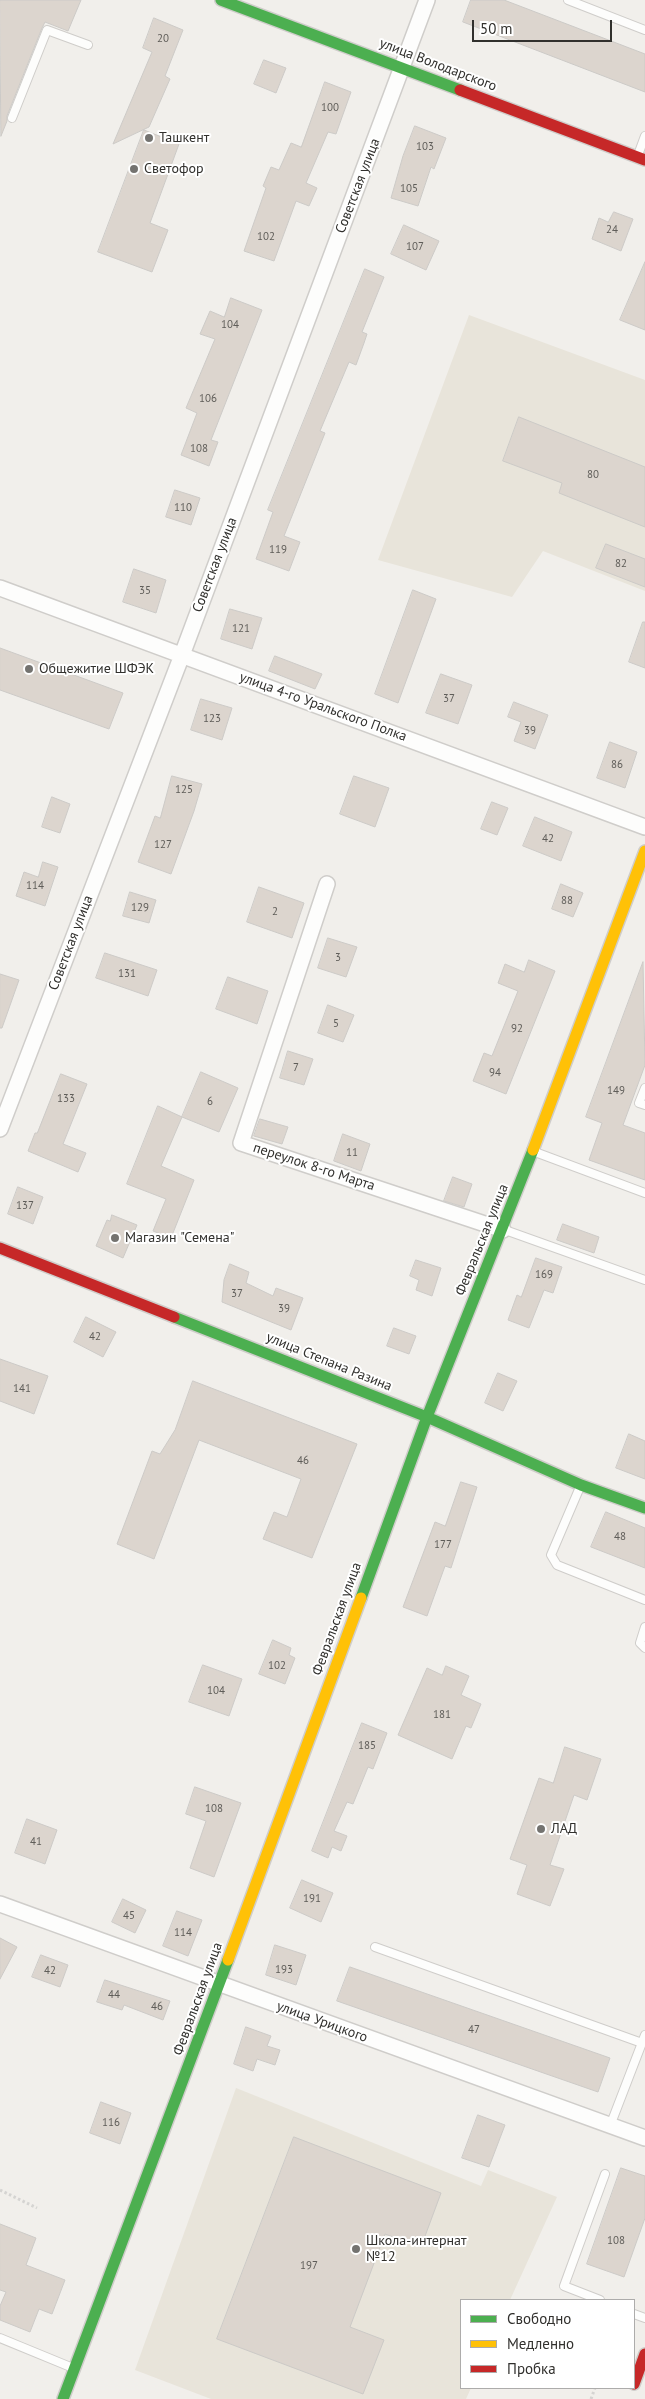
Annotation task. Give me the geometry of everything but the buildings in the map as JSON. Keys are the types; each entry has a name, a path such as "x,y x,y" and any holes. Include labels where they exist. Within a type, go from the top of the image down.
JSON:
{"street":[{"name":"улица Володарского","path":"221,0 641,158"},
{"name":"Советская улица","path":"0,1128 182,655 427,0"},
{"name":"улица 4-го Уральского Полка","path":"0,588 645,826"},
{"name":"Февральская улица","path":"64,2399 219,1985 427,1416 503,1230 645,852"},
{"name":"переулок 8-го Марта","path":"327,884 241,1143 503,1230"},
{"name":"улица Степана Разина","path":"0,1248 427,1416 581,1485 645,1508"},
{"name":"улица Урицкого","path":"0,1904 645,2138"},
{"path":"635,2380 645,2354"}],"lane":[{"path":"568,0 645,30"},
{"path":"12,118 47,30 88,45"},
{"path":"641,158 645,136"},
{"path":"645,1088 639,1103 645,1105"},
{"path":"532,1151 645,1193"},
{"path":"503,1230 645,1280"},
{"path":"581,1485 551,1555 557,1566 645,1600"},
{"path":"645,1627 640,1643 645,1648"},
{"path":"375,1947 642,2043"},
{"path":"610,2126 645,2034"},
{"path":"597,2299 564,2286 605,2174"},
{"path":"0,2338 74,2369"}],"path":[{"path":"0,2190 38,2208"}],"shaded area":[{"path":"469,315 645,380 645,591 543,551 512,597 378,560"},
{"name":"Школа-интернат №12","path":"236,2088 481,2186 488,2170 557,2197 510,2299 460,2299 460,2389 471,2389 466,2399 211,2399 135,2370"}],"traffic: fast":[{"path":"221,0 460,90"},
{"path":"361,1598 427,1417 533,1150"},
{"path":"174,1317 427,1417 581,1485 645,1508"},
{"path":"63,2399 228,1960"}],"traffic: slow":[{"path":"533,1150 645,851"},
{"path":"228,1960 361,1598"}],"traffic: jam":[{"path":"460,90 645,160"},
{"path":"0,1248 174,1317"},
{"path":"635,2381 645,2354"}],"place":[{"name":"Ташкент","path":"149,138"},
{"name":"Светофор","path":"134,169"},
{"name":"Общежитие ШФЭК","path":"29,669"},
{"name":"Магазин \"Семена\"","path":"115,1238"},
{"name":"ЛАД","path":"541,1829"},
{"name":"Школа-интернат №12","path":"356,2249"}]}
